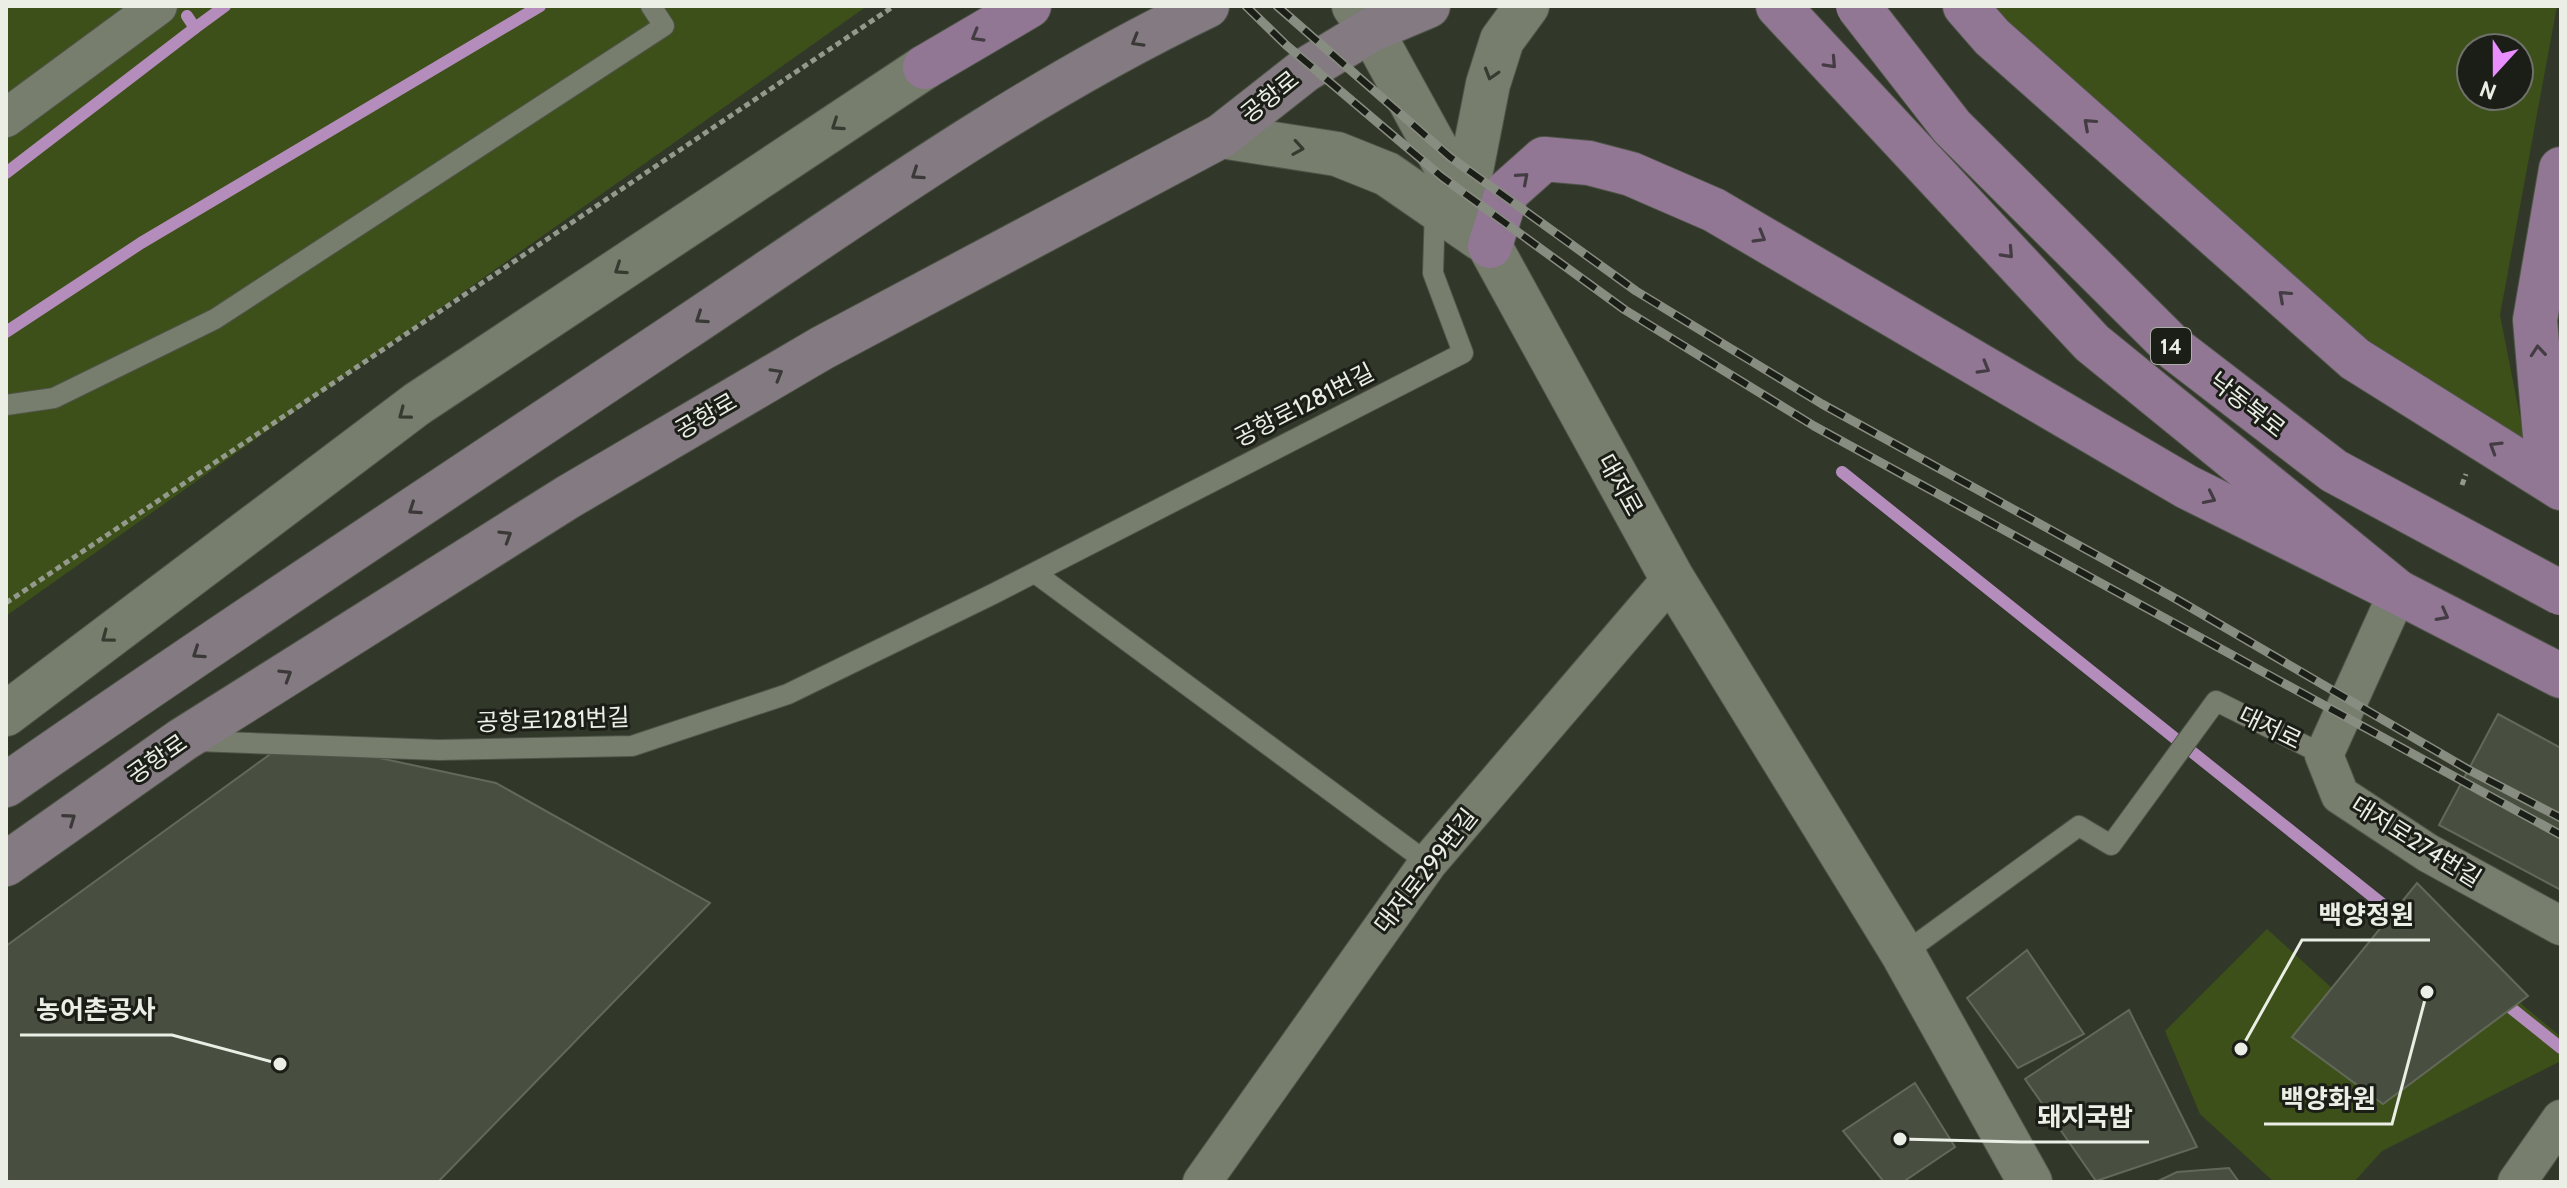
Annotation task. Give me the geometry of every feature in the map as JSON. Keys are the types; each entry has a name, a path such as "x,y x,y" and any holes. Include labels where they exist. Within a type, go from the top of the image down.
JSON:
{"main road":[{"path":"925,67 1029,6"},
{"path":"6,785 164,675 982,131 1159,29 1207,6"},
{"name":"공항로","path":"6,864 182,740 568,497 822,348 1221,136 1305,70 1362,18 1428,6"},
{"path":"1778,6 2092,343 2398,592"},
{"name":"낙동북로","path":"1858,6 1952,127 2175,349 2334,471 2561,593"},
{"path":"1965,6 1992,37 2355,359 2561,488"},
{"path":"1490,246 1507,192 1544,159 1589,163 1631,174 1714,210 2187,487 2561,676"},
{"path":"2561,169 2535,320 2545,436 2561,450"}],"street":[{"path":"6,118 158,6"},
{"path":"1450,204 1502,40 1527,6"},
{"path":"1362,18 1450,204 1490,246"},
{"path":"6,714 417,404 925,67"},
{"path":"1221,136 1337,154 1450,204"},
{"name":"대저로","path":"1490,246 1672,578 1903,954 2030,1182"},
{"name":"대저로299번길","path":"1202,1182 1428,863 1672,578"},
{"path":"2324,755 2398,592"},
{"name":"대저로274번길","path":"2324,755 2340,795 2428,853 2561,926"},
{"path":"2517,1182 2561,1119"}],"lane":[{"path":"6,405 54,398 215,319 664,26 651,6"},
{"name":"공항로1281번길","path":"182,740 439,750 632,746 788,694 1035,573 1463,353 1433,273 1450,204"},
{"path":"1035,573 1428,863"},
{"name":"대저로","path":"1903,954 2079,826 2111,845 2216,701 2324,755"}],"path":[{"path":"6,603 894,6"}],"green space":[{"path":"6,6 867,6 6,616"},
{"path":"1992,6 2557,6 2500,315 2525,442 2368,340 2005,23"},
{"path":"2267,929 2332,988 2293,1037 2383,1104 2519,1002 2561,1037 2561,1061 2382,1151 2354,1182 2274,1182 2200,1114 2165,1031"}],"building":[{"path":"2498,714 2561,748 2561,890 2439,825"},
{"path":"291,739 496,783 710,903 438,1182 6,1182 6,946"},
{"path":"2417,883 2528,996 2383,1104 2292,1037"},
{"path":"2027,950 2084,1034 2018,1068 1967,998"},
{"path":"2129,1010 2197,1147 2096,1181 2025,1079"},
{"path":"1915,1083 1955,1147 1903,1182 1884,1182 1843,1131"},
{"path":"2229,1168 2239,1182 2156,1182 2177,1172"}],"waterway":[{"path":"195,28 225,6"},
{"path":"6,332 141,243 540,6"},
{"path":"6,173 195,28 187,16"},
{"path":"1842,472 2406,923"},
{"path":"2501,1000 2561,1048"}],"railway":[{"path":"1246,6 1286,45 1442,177 1625,310 1814,426 2561,835"},
{"path":"1277,6 1450,157 1636,291 1822,404 2178,600 2469,770 2561,818"}],"place":[{"name":"백양화원","path":"2427,992"},
{"name":"백양정원","path":"2241,1049"},
{"name":"농어촌공사","path":"280,1064"},
{"name":"돼지국밥","path":"1900,1139"}]}
